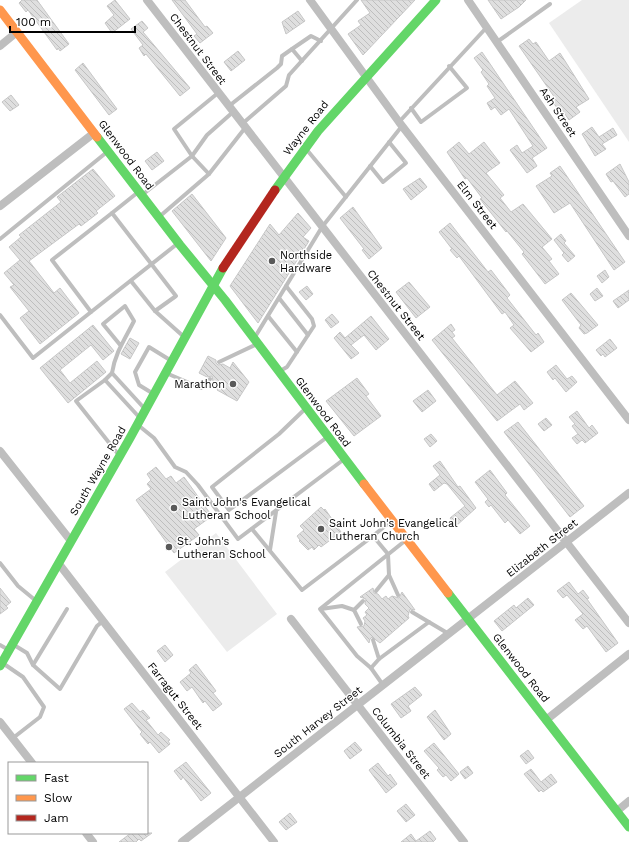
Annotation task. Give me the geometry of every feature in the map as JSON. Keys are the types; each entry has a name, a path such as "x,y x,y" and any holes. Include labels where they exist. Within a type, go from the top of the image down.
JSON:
{"street":[{"name":"Chestnut Street","path":"147,0 283,178 294,189 322,228 629,623"},
{"name":"Elm Street","path":"310,0 365,77 629,420"},
{"name":"Wayne Road","path":"212,286 283,178 305,148 365,77 436,0"},
{"name":"Ash Street","path":"468,0 629,236"},
{"name":"Glenwood Road","path":"0,10 255,341 344,460 629,827"},
{"path":"0,46 17,32"},
{"path":"0,206 94,133"},
{"name":"South Wayne Road","path":"1,664 139,422 212,286"},
{"path":"0,451 71,541"},
{"name":"Elizabeth Street","path":"468,620 629,493"},
{"name":"Farragut Street","path":"58,564 274,842"},
{"name":"Columbia Street","path":"291,619 464,842"},
{"name":"South Harvey Street","path":"182,842 468,620"},
{"path":"546,720 629,654"},
{"path":"0,722 31,762"},
{"path":"617,811 629,801"},
{"path":"87,834 93,842"}],"lane":[{"path":"158,217 209,174 243,126 286,86 289,75 358,0"},
{"path":"497,42 550,4"},
{"path":"219,362 255,341 278,298 322,228 389,142 411,108 487,27"},
{"path":"92,312 52,260 112,212 192,156 207,135 230,109 277,68 280,64 282,56 311,36 321,41"},
{"path":"292,49 302,61"},
{"path":"411,108 421,122 467,88 449,66"},
{"path":"209,174 192,156 174,129 218,93"},
{"path":"370,166 383,182 406,163 389,142"},
{"path":"305,148 346,197"},
{"path":"0,238 108,151"},
{"path":"112,212 176,296 155,311"},
{"path":"0,316 33,358 179,243"},
{"path":"131,281 155,311 185,337"},
{"path":"278,373 287,366 314,326 314,322 286,286"},
{"path":"278,298 308,335"},
{"path":"120,346 103,324 125,306 134,321 114,358 112,373 105,380 76,401 120,456"},
{"path":"268,316 297,352"},
{"path":"154,395 139,385 135,372 149,347 172,361"},
{"path":"112,373 145,410"},
{"path":"166,373 201,388 210,379"},
{"path":"105,380 154,438 175,467 186,472 198,485 238,539 344,460"},
{"path":"305,409 279,434 212,487 229,510 327,437"},
{"path":"270,550 276,512"},
{"path":"252,529 302,590 392,521"},
{"path":"373,536 388,554 389,575 398,595"},
{"path":"320,609 406,540"},
{"path":"0,563 18,586 37,601"},
{"path":"376,592 389,575"},
{"path":"354,610 363,601"},
{"path":"320,609 342,606 354,610 361,624"},
{"path":"33,665 67,609"},
{"path":"320,609 357,656 371,668 383,686"},
{"path":"412,612 450,634"},
{"path":"0,645 11,647 27,653 33,665 60,689 97,626 103,621"},
{"path":"371,668 379,659 429,622"},
{"path":"373,640 379,659"},
{"path":"1,664 23,677 44,708 40,717 13,739"}],"shaded area":[{"path":"582,0 629,0 629,142 549,23"},
{"path":"216,533 277,614 227,652 165,572"}],"building":[{"path":"22,0 37,0 69,44 60,51 58,48 57,50 28,10 26,12 19,3"},
{"path":"115,0 130,19 112,33 105,23 114,15 107,6"},
{"path":"172,0 185,0 205,27 207,26 213,33 200,43 194,36 197,34"},
{"path":"361,0 415,0 363,55 348,34 361,25 358,21 370,13"},
{"path":"488,0 526,0 519,7 501,19"},
{"path":"298,11 305,21 286,34 282,22"},
{"path":"142,21 148,28 143,32 190,88 180,96 146,54 144,56 139,48 143,45 131,29"},
{"path":"529,39 533,44 536,42 549,61 560,53 589,99 576,107 580,112 569,120 561,108 558,109 551,100 555,98 519,46"},
{"path":"238,51 245,60 231,71 224,62"},
{"path":"482,52 547,148 532,158 537,166 527,173 510,150 517,145 522,153 533,146 509,109 501,115 495,107 491,110 487,103 495,98 487,86 489,84 481,72 483,70 474,58"},
{"path":"83,63 117,109 109,115 75,70"},
{"path":"11,95 19,105 10,111 2,102"},
{"path":"592,127 599,137 613,128 617,135 602,144 606,149 595,156 582,134"},
{"path":"459,142 469,154 484,142 500,163 486,173 504,195 500,198 511,212 523,204 552,239 542,247 552,259 549,261 559,274 545,284 522,254 524,252 480,199 482,198 467,178 465,179 447,152"},
{"path":"157,152 164,161 152,170 145,161"},
{"path":"620,164 629,182 629,194 625,197 613,181 611,182 606,174"},
{"path":"560,166 625,262 614,270 570,203 554,213 536,186 552,176 550,173"},
{"path":"93,169 115,196 96,211 98,213 81,226 79,224 29,261 54,293 60,288 79,313 40,344 20,318 29,311 10,287 14,285 4,273 20,260 9,247 21,237 19,235 61,202 57,197"},
{"path":"420,178 427,187 411,200 403,189"},
{"path":"192,194 226,238 211,261 172,211"},
{"path":"353,207 382,248 369,259 362,250 364,249 340,218"},
{"name":"Northside Hardware","path":"298,213 311,228 303,237 309,241 258,323 230,286 270,224 279,235"},
{"path":"450,223 488,272 491,270 510,295 507,298 536,335 538,333 544,342 531,352 510,328 514,325 505,312 502,314 459,256 457,258 450,250 452,249 439,232"},
{"path":"561,234 566,241 564,243 575,256 568,262 562,255 564,253 554,240"},
{"path":"605,270 609,277 602,283 597,276"},
{"path":"409,282 430,307 416,318 396,292"},
{"path":"307,286 313,294 306,300 299,292"},
{"path":"597,288 603,296 595,301 590,294"},
{"path":"629,290 629,300 618,308 613,301"},
{"path":"571,293 598,325 587,333 584,334 579,328 581,325 562,300"},
{"path":"332,314 339,322 331,328 325,320"},
{"path":"371,316 389,339 376,350 364,335 351,345 359,353 351,359 334,338 340,332 345,338"},
{"path":"451,324 455,330 452,332 455,336 452,338 497,395 515,381 533,403 524,410 520,404 497,421 432,340"},
{"path":"93,325 114,351 103,360 91,345 60,370 70,383 97,361 106,372 68,403 40,368"},
{"path":"130,338 139,343 130,359 121,354"},
{"path":"610,339 617,348 605,357 603,354 601,356 596,350"},
{"path":"208,356 216,360 218,365 223,364 230,368 233,362 249,382 237,401 217,390 220,385 213,381 212,376 207,377 199,373"},
{"path":"556,365 567,379 572,376 577,382 566,392 555,378 553,380 547,372"},
{"path":"357,378 369,394 366,396 381,416 354,436 326,401"},
{"path":"428,390 436,401 422,412 413,401"},
{"path":"577,411 589,428 592,425 598,433 585,443 582,440 577,444 572,438 578,434 572,426 575,424 569,417"},
{"path":"546,418 552,425 544,431 538,424"},
{"path":"518,422 584,506 570,517 504,432"},
{"path":"431,434 437,441 430,447 424,439"},
{"path":"440,461 458,487 460,486 476,508 456,526 450,518 465,506 447,484 444,483 434,491 429,484 440,475 433,466"},
{"name":"Saint John's Evangelical Lutheran School","path":"156,467 166,479 171,476 176,483 184,477 212,516 194,529 199,535 174,553 136,500 151,489 147,484 151,480 147,474"},
{"path":"490,470 507,493 505,495 530,526 520,534 508,520 505,523 491,505 489,507 485,502 488,499 475,482"},
{"name":"Saint John's Evangelical Lutheran Church","path":"321,507 324,510 325,509 341,532 321,547 319,545 314,550 312,547 308,550 299,541 300,540 297,536 304,530 300,526"},
{"path":"569,582 578,594 583,590 589,598 587,599 618,643 606,652 587,626 583,629 575,620 583,614 567,595 563,598 557,591"},
{"path":"0,588 11,602 6,606 8,608 0,614"},
{"path":"373,588 374,593 378,594 382,599 386,596 388,599 392,596 399,598 402,592 415,610 410,609 408,616 409,618 380,643 372,637 369,643 357,627 364,626 365,621 363,618 367,615 365,612 369,608 365,604 366,599 360,597"},
{"path":"528,598 534,605 502,631 494,621 514,605 516,608"},
{"path":"165,645 173,655 165,662 157,651"},
{"path":"196,664 216,691 213,693 222,704 213,711 205,701 203,703 192,687 187,691 180,682 191,673 189,670"},
{"path":"415,687 422,695 408,706 411,711 401,718 391,704"},
{"path":"132,703 140,712 143,710 150,718 146,720 158,735 161,732 170,740 168,741 170,744 159,753 150,742 148,744 140,734 142,732 124,709"},
{"path":"435,710 451,734 444,740 427,717"},
{"path":"355,742 362,750 350,759 344,751"},
{"path":"434,743 459,774 451,781 446,775 443,777 437,770 439,768 424,751"},
{"path":"528,750 534,758 526,764 520,756"},
{"path":"186,762 211,793 201,801 183,777 181,780 174,771"},
{"path":"378,763 388,776 390,774 397,784 386,793 369,770"},
{"path":"468,766 473,773 465,779 460,772"},
{"path":"531,769 541,782 551,774 557,782 543,792 541,790 539,792 524,774"},
{"path":"406,804 415,815 406,822 397,811"},
{"path":"290,813 297,822 286,830 279,822"},
{"path":"430,831 436,839 433,842 401,842 411,834 416,841"},
{"path":"152,833 141,841 139,839 136,842 119,842 130,834"}],"traffic: fast":[{"path":"275,190 318,131 436,0"},
{"path":"97,137 180,245 225,300 364,484"},
{"path":"0,666 130,438 223,268"},
{"path":"448,593 629,827"}],"traffic: slow":[{"path":"0,10 97,137"},
{"path":"364,484 448,593"}],"traffic: jam":[{"path":"223,268 275,190"}],"place":[{"name":"Northside Hardware","path":"272,261"},
{"name":"Marathon","path":"233,384"},
{"name":"Saint John's Evangelical Lutheran School","path":"174,508"},
{"name":"Saint John's Evangelical Lutheran Church","path":"321,529"},
{"name":"St. John's Lutheran School","path":"169,547"}]}
